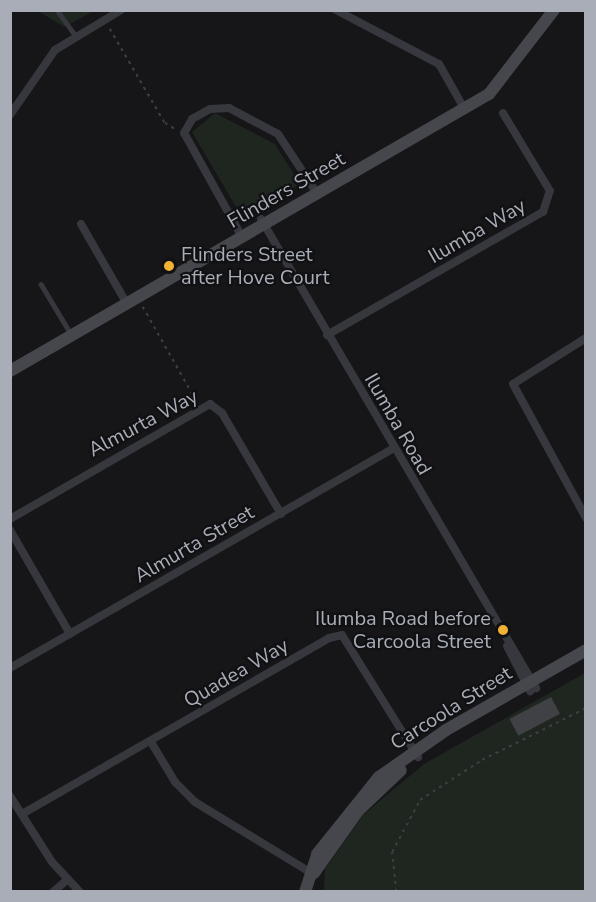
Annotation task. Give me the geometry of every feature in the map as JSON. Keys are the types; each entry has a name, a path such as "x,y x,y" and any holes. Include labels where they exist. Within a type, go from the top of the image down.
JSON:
{"main road":[{"name":"Flinders Street","path":"463,106 490,83 545,10"},
{"name":"Flinders Street","path":"11,371 125,301 463,106 504,78 554,10"},
{"name":"Flinders Street","path":"10,362 68,329 125,301"},
{"name":"Carcoola Street","path":"305,891 313,874 317,854 360,795 416,754 531,686 585,650"},
{"name":"Carcoola Street","path":"531,686 585,659"}],"street":[{"path":"10,115 47,58 76,36 121,10"},
{"path":"336,10 422,52 439,64 463,106"},
{"path":"240,234 184,133 192,119 210,109 229,108 278,134 316,192"},
{"name":"Ilumba Way","path":"327,335 543,212 550,191 503,113"},
{"name":"Ilumba Road","path":"263,222 531,686"},
{"path":"81,224 125,301"},
{"path":"585,338 513,384 585,518"},
{"name":"Almurta Way","path":"10,519 200,407 210,404 222,412 281,514"},
{"name":"Almurta Street","path":"10,668 393,449"},
{"path":"10,530 70,634"},
{"name":"Quadea Way","path":"22,814 342,635 416,754"},
{"path":"151,742 175,782 195,802 313,874"},
{"path":"10,796 67,880 81,891"},
{"path":"53,891 67,880"}],"lane":[{"path":"57,10 76,36"},
{"path":"41,284 47,288 68,329"}],"path":[{"path":"105,20 165,123 184,133"},
{"path":"141,304 200,407"},
{"path":"396,891 392,852 420,800 482,760 585,708"}],"shaded area":[{"path":"38,11 94,11 64,27"},
{"path":"215,113 275,144 300,184 242,217 192,132"},
{"path":"585,673 585,891 324,892 325,869 363,815 424,764"}],"building":[{"path":"551,697 560,714 518,736 510,719"}],"place":[{"name":"Flinders Street after Hove Court","path":"169,266"},
{"name":"Ilumba Road before Carcoola Street","path":"503,630"}]}
